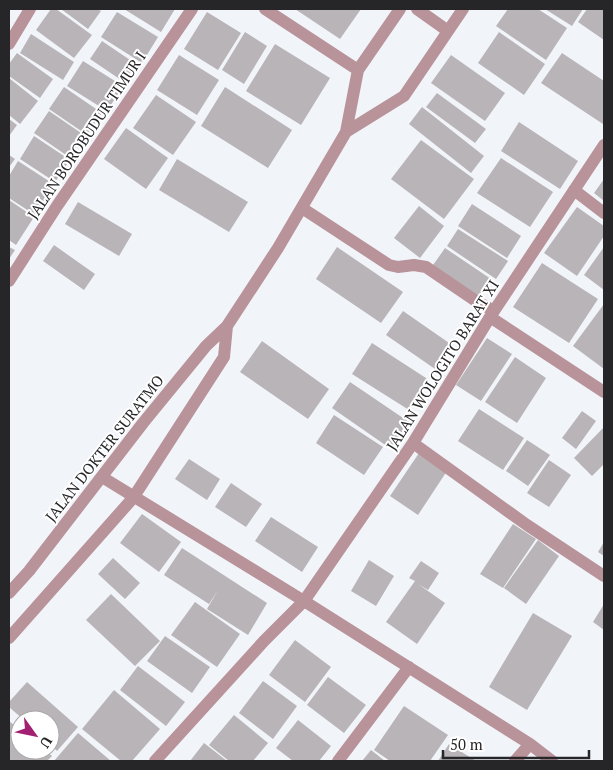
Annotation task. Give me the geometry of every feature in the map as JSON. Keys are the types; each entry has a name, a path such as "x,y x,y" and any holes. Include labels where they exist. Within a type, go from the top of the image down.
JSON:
{"street":[{"path":"9,44 30,9"},
{"name":"JALAN BOROBUDUR TIMUR I","path":"9,281 57,206 192,9"},
{"path":"265,9 358,70"},
{"name":"JALAN DOKTER SURATMO","path":"9,593 29,571 143,422 206,346 227,326 278,248 346,132 358,70 400,9"},
{"path":"416,9 448,30"},
{"name":"JALAN DOKTER SURATMO","path":"346,132 404,96 463,9"},
{"name":"JALAN WOLOGITO BARAT XI","path":"155,761 264,641 304,601 413,443 492,314 604,145"},
{"path":"574,190 604,213"},
{"path":"302,208 389,264 398,267 426,266 604,392"},
{"name":"JALAN DOKTER SURATMO","path":"9,638 133,498 224,357 227,326"},
{"path":"413,443 527,525 604,576"},
{"path":"102,477 133,498 409,667 530,744 552,761"},
{"path":"338,761 409,667"},
{"path":"515,761 530,744"}],"building":[{"path":"51,9 56,9 92,35 74,58 36,30"},
{"path":"61,9 97,9 101,11 88,29"},
{"path":"124,9 175,9 161,32"},
{"path":"295,9 361,9 340,39"},
{"path":"508,9 538,9 567,28 546,60 496,26"},
{"path":"545,9 583,9 572,26"},
{"path":"587,9 604,9 604,40 578,22"},
{"path":"117,12 158,37 142,63 101,37"},
{"path":"207,12 241,33 218,70 184,49"},
{"path":"245,32 267,46 244,84 222,70"},
{"path":"499,32 545,64 524,95 478,63"},
{"path":"31,34 74,62 63,80 20,53"},
{"path":"102,41 136,64 124,82 90,59"},
{"path":"275,44 330,78 301,125 246,91"},
{"path":"17,53 53,79 40,98 9,76 9,64"},
{"path":"562,53 604,81 603,124 541,83"},
{"path":"179,55 219,80 197,115 157,90"},
{"path":"451,55 505,93 485,121 431,83"},
{"path":"83,61 123,86 107,111 67,86"},
{"path":"9,78 38,101 20,124 9,115"},
{"path":"64,87 102,113 87,135 49,109"},
{"path":"225,87 292,130 268,168 201,126"},
{"path":"437,93 486,129 475,143 426,107"},
{"path":"156,95 196,122 173,155 133,128"},
{"path":"422,107 484,156 471,173 409,124"},
{"path":"49,111 84,135 69,157 34,133"},
{"path":"9,119 17,125 9,136"},
{"path":"519,122 578,161 560,189 501,151"},
{"path":"126,128 168,158 146,189 104,159"},
{"path":"34,136 70,160 55,182 20,159"},
{"path":"421,140 474,179 444,219 391,179"},
{"path":"9,155 15,159 9,167"},
{"path":"501,158 553,192 530,227 477,193"},
{"path":"177,159 248,202 229,232 159,190"},
{"path":"18,161 55,185 35,215 9,198 9,176"},
{"path":"604,179 604,201 594,193"},
{"path":"9,200 34,217 16,245 9,240"},
{"path":"78,202 132,234 119,256 65,224"},
{"path":"472,204 521,236 507,258 458,226"},
{"path":"419,206 444,226 420,258 394,238"},
{"path":"577,207 604,226 604,236 577,276 544,253"},
{"path":"458,229 508,261 496,279 447,246"},
{"path":"54,245 95,274 84,290 43,261"},
{"path":"9,247 15,250 9,259"},
{"path":"337,247 403,292 381,323 316,279"},
{"path":"604,247 604,290 584,275"},
{"path":"445,248 491,279 476,300 431,268"},
{"path":"542,263 598,299 569,343 513,307"},
{"path":"604,304 604,369 573,346"},
{"path":"403,311 452,345 435,369 386,335"},
{"path":"487,338 512,354 481,401 456,385"},
{"path":"262,341 329,389 308,419 240,372"},
{"path":"372,343 429,380 409,410 352,374"},
{"path":"515,357 546,378 517,423 485,402"},
{"path":"350,382 409,422 391,449 332,408"},
{"path":"479,409 524,438 503,470 458,441"},
{"path":"582,411 596,421 576,449 562,438"},
{"path":"334,415 383,447 364,475 316,443"},
{"path":"604,427 604,464 592,476 574,458"},
{"path":"527,440 550,455 528,486 506,471"},
{"path":"419,453 447,471 418,515 390,496"},
{"path":"189,459 220,479 207,500 175,479"},
{"path":"549,460 571,475 549,507 527,493"},
{"path":"231,483 262,504 246,527 215,507"},
{"path":"142,514 181,542 159,572 120,543"},
{"path":"271,517 318,547 302,572 255,541"},
{"path":"513,524 536,539 503,588 480,574"},
{"path":"538,540 559,556 526,604 504,588"},
{"path":"604,542 604,556 598,552"},
{"path":"182,548 267,603 248,635 207,609 218,590 209,604 164,575"},
{"path":"113,558 140,583 125,599 98,574"},
{"path":"369,560 394,576 376,606 351,591"},
{"path":"421,561 439,573 428,590 418,584 445,603 417,644 386,622 415,581 409,578"},
{"path":"111,594 160,641 135,666 86,620"},
{"path":"195,602 240,634 217,667 171,635"},
{"path":"604,604 604,630 593,622"},
{"path":"533,613 572,636 527,710 489,687"},
{"path":"165,636 210,667 192,693 147,661"},
{"path":"295,640 331,667 305,702 269,675"},
{"path":"138,666 185,702 166,726 120,690"},
{"path":"328,677 366,705 344,733 307,705"},
{"path":"263,681 297,706 273,739 239,713"},
{"path":"27,682 59,710 12,710 9,707 9,702"},
{"path":"114,690 160,729 132,761 121,761 82,729"},
{"path":"404,706 448,735 430,761 390,761 374,750"},
{"path":"60,711 78,727 60,748"},
{"path":"234,715 268,743 253,761 229,761 209,745"},
{"path":"298,720 331,746 319,761 293,761 276,748"},
{"path":"9,721 10,760 48,760 9,761"},
{"path":"78,733 111,761 54,761 60,760 60,754"},
{"path":"204,743 227,761 190,761"},
{"path":"449,744 476,761 438,761"},
{"path":"371,750 385,761 362,761"}]}
